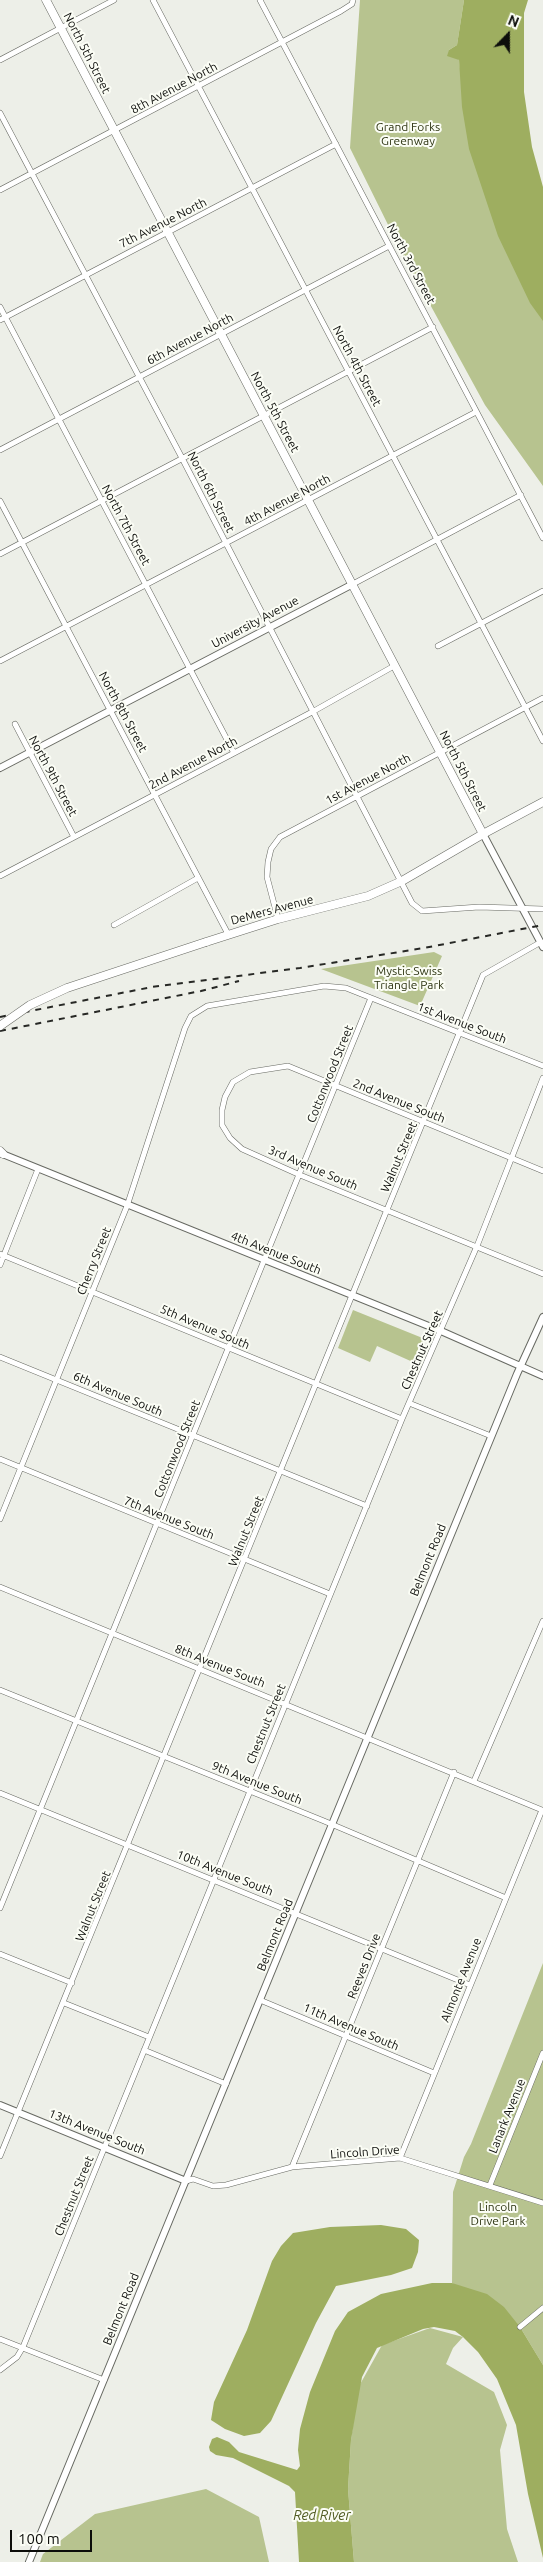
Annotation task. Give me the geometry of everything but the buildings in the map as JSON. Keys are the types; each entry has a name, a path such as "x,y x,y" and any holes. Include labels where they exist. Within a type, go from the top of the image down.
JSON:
{"main road":[{"name":"North 5th Street","path":"46,0 483,834"},
{"name":"DeMers Avenue","path":"0,1026 30,1005 66,988 228,934 368,896 402,881 543,802"}],"street":[{"path":"0,60 114,0"},
{"name":"North 4th Street","path":"153,0 543,741"},
{"name":"North 3rd Street","path":"260,0 543,538"},
{"name":"8th Avenue North","path":"0,190 341,11 352,4 353,0"},
{"name":"North 6th Street","path":"0,113 314,711 412,903 422,911 437,912 479,907 523,910 543,909"},
{"name":"7th Avenue North","path":"3,318 336,144"},
{"name":"6th Avenue North","path":"0,450 389,246"},
{"name":"North 7th Street","path":"0,307 3,318 60,419 234,753"},
{"path":"0,554 433,327"},
{"name":"4th Avenue North","path":"0,661 476,412"},
{"name":"University Avenue","path":"0,768 521,495"},
{"name":"North 8th Street","path":"0,500 228,934"},
{"path":"438,646 543,591"},
{"name":"2nd Avenue North","path":"0,876 314,711 394,666"},
{"name":"1st Avenue North","path":"278,919 267,877 271,849 280,837 543,698"},
{"name":"North 9th Street","path":"15,724 74,837"},
{"path":"483,834 542,944"},
{"path":"114,925 198,878"},
{"name":"Walnut Street","path":"0,2156 129,1845 483,975 542,944"},
{"name":"1st Avenue South","path":"198,1010 207,1006 324,986 346,988 543,1066"},
{"name":"Cottonwood Street","path":"0,1908 372,998"},
{"name":"Cherry Street","path":"0,1518 127,1206 185,1028 191,1016 198,1010"},
{"name":"2nd Avenue South","path":"225,1097 233,1082 250,1072 288,1066 543,1171"},
{"name":"Chestnut Street","path":"0,2370 17,2357 23,2347 409,1402 477,1246 543,1078"},
{"name":"3rd Avenue South","path":"225,1097 222,1110 222,1125 230,1138 242,1149 300,1175 543,1274"},
{"name":"4th Avenue South","path":"1,1153 127,1206 441,1331 543,1376"},
{"path":"0,1265 2,1255 38,1169"},
{"name":"5th Avenue South","path":"2,1255 402,1419"},
{"name":"Belmont Road","path":"29,2562 491,1436 543,1317"},
{"name":"6th Avenue South","path":"0,1357 367,1506"},
{"path":"409,1402 491,1436"},
{"name":"7th Avenue South","path":"0,1459 330,1594"},
{"name":"8th Avenue South","path":"0,1587 454,1772 542,1810"},
{"path":"474,1781 543,1621"},
{"name":"9th Avenue South","path":"0,1690 250,1790 506,1898"},
{"name":"Reeves Drive","path":"292,2168 454,1772"},
{"name":"10th Avenue South","path":"0,1793 296,1912 470,1985"},
{"name":"Almonte Avenue","path":"400,2158 542,1810"},
{"path":"0,1954 72,1983"},
{"name":"11th Avenue South","path":"260,2000 434,2073"},
{"path":"64,2003 149,2037"},
{"path":"144,2050 226,2084"},
{"name":"Lanark Avenue","path":"490,2185 543,2054"},
{"name":"13th Avenue South","path":"0,2105 105,2146 186,2181"},
{"name":"Lincoln Drive","path":"186,2181 193,2179 213,2186 226,2185 292,2168 400,2158 543,2203"},
{"path":"520,2327 543,2308"},
{"path":"0,2339 104,2380"}],"green space":[{"name":"Grand Forks Greenway","path":"360,0 464,0 457,45 449,50 459,60 462,85 543,320 543,486 485,405 403,255 350,148"},
{"name":"Mystic Swiss Triangle Park","path":"434,952 442,956 420,1006 321,969"},
{"path":"353,1310 425,1339 415,1363 377,1346 370,1362 338,1348"},
{"name":"Lincoln Drive Park","path":"543,1963 543,2365 520,2327 452,2283 453,2192 464,2157 471,2144"},
{"path":"430,2328 463,2337 453,2348 446,2364 494,2392 507,2425 500,2450 507,2529 518,2562 354,2562 348,2489 351,2440 358,2388 382,2345"},
{"path":"206,2489 259,2517 269,2562 40,2562 43,2554 95,2514"}],"water":[{"path":"464,0 528,0 524,13 524,92 532,147 543,187 543,321 530,303 498,236 469,149 462,107 459,60 447,56 449,50 457,45"},
{"path":"381,2225 406,2229 419,2240 418,2252 412,2268 391,2275 336,2286 316,2323 271,2421 260,2433 244,2436 225,2429 211,2420 214,2402 247,2330 272,2261 281,2246 293,2233 330,2227"},
{"name":"Red River","path":"432,2283 452,2283 487,2294 504,2307 520,2327 543,2365 543,2558 528,2494 516,2425 497,2379 478,2352 463,2337 455,2331 434,2327 423,2329 377,2348 362,2377 351,2440 348,2489 354,2562 299,2562 295,2492 289,2486 233,2458 216,2455 210,2451 209,2447 212,2439 217,2437 229,2442 239,2452 297,2470 300,2466 298,2450 300,2429 310,2392 335,2331 348,2312 381,2294"}],"railway":[{"path":"0,1017 152,987 300,968 424,948 543,925"},
{"path":"0,1031 201,991 239,981"}]}
